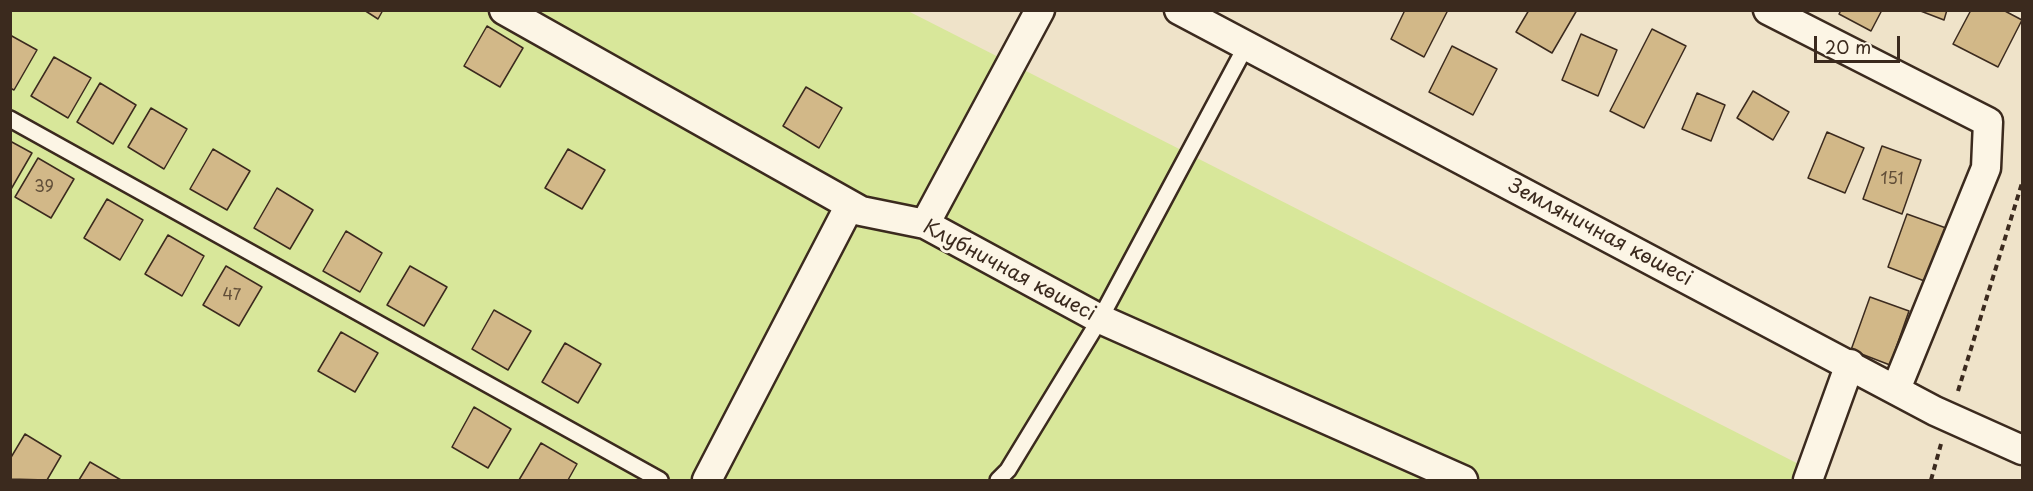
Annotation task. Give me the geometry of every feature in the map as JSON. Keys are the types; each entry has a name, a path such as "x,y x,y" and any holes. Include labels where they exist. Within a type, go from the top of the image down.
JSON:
{"street":[{"name":"Клубничная көшесі","path":"504,10 861,211 925,224 1100,319 1462,480"},
{"path":"925,224 1040,10"},
{"name":"Земляничная көшесі","path":"1179,10 1949,417 2022,450"},
{"path":"1768,10 1988,122 1986,168 1896,389"},
{"path":"707,480 850,205"},
{"path":"1808,480 1850,364"},
{"path":"1408,480 1437,469"}],"lane":[{"path":"998,480 1008,470 1100,319 1246,46"},
{"path":"10,119 660,480"}],"path":[{"path":"1931,480 2022,183"}],"green space":[{"path":"10,11 908,11 1830,480 11,480"}],"building":[{"path":"364,10 383,10 378,19"},
{"path":"1405,10 1448,10 1424,57 1391,39"},
{"path":"1529,10 1577,10 1552,53 1516,32"},
{"path":"1841,10 1882,10 1871,31 1839,14"},
{"path":"1918,10 1947,10 1944,20"},
{"path":"1971,10 2003,10 2022,20 1998,67 1953,44"},
{"path":"487,26 523,48 500,87 464,66"},
{"path":"1652,29 1686,46 1644,128 1610,111"},
{"path":"1581,34 1617,50 1598,96 1562,80"},
{"path":"10,35 37,50 14,90 10,88"},
{"path":"1452,46 1497,69 1473,115 1429,92"},
{"path":"54,57 91,78 68,118 31,96"},
{"path":"100,83 136,105 113,144 77,122"},
{"path":"806,87 842,108 819,148 783,126"},
{"path":"1753,91 1789,112 1773,140 1737,118"},
{"path":"1697,93 1725,105 1711,141 1682,129"},
{"path":"151,108 187,129 164,169 128,147"},
{"path":"1827,132 1864,148 1845,193 1808,178"},
{"path":"10,141 32,153 10,191"},
{"path":"1882,146 1921,160 1902,214 1863,199"},
{"path":"213,149 250,171 227,210 190,189"},
{"path":"568,149 605,170 582,209 545,188"},
{"path":"38,158 74,179 51,218 15,197"},
{"path":"277,188 313,210 290,249 254,228"},
{"path":"107,199 143,220 120,260 84,238"},
{"path":"1907,214 1946,228 1927,282 1888,267"},
{"path":"346,231 382,253 360,292 323,271"},
{"path":"168,235 204,256 182,296 145,274"},
{"path":"226,266 262,287 239,326 203,305"},
{"path":"410,266 447,287 424,326 387,305"},
{"path":"1870,297 1909,311 1890,365 1851,350"},
{"path":"494,310 531,331 508,370 472,349"},
{"path":"341,332 378,353 355,392 318,371"},
{"path":"565,343 601,364 578,403 542,382"},
{"path":"474,407 511,429 488,468 452,447"},
{"path":"25,434 61,456 47,480 10,479 10,459"},
{"path":"541,443 577,464 568,480 519,480"},
{"path":"90,462 121,480 79,480"}]}
